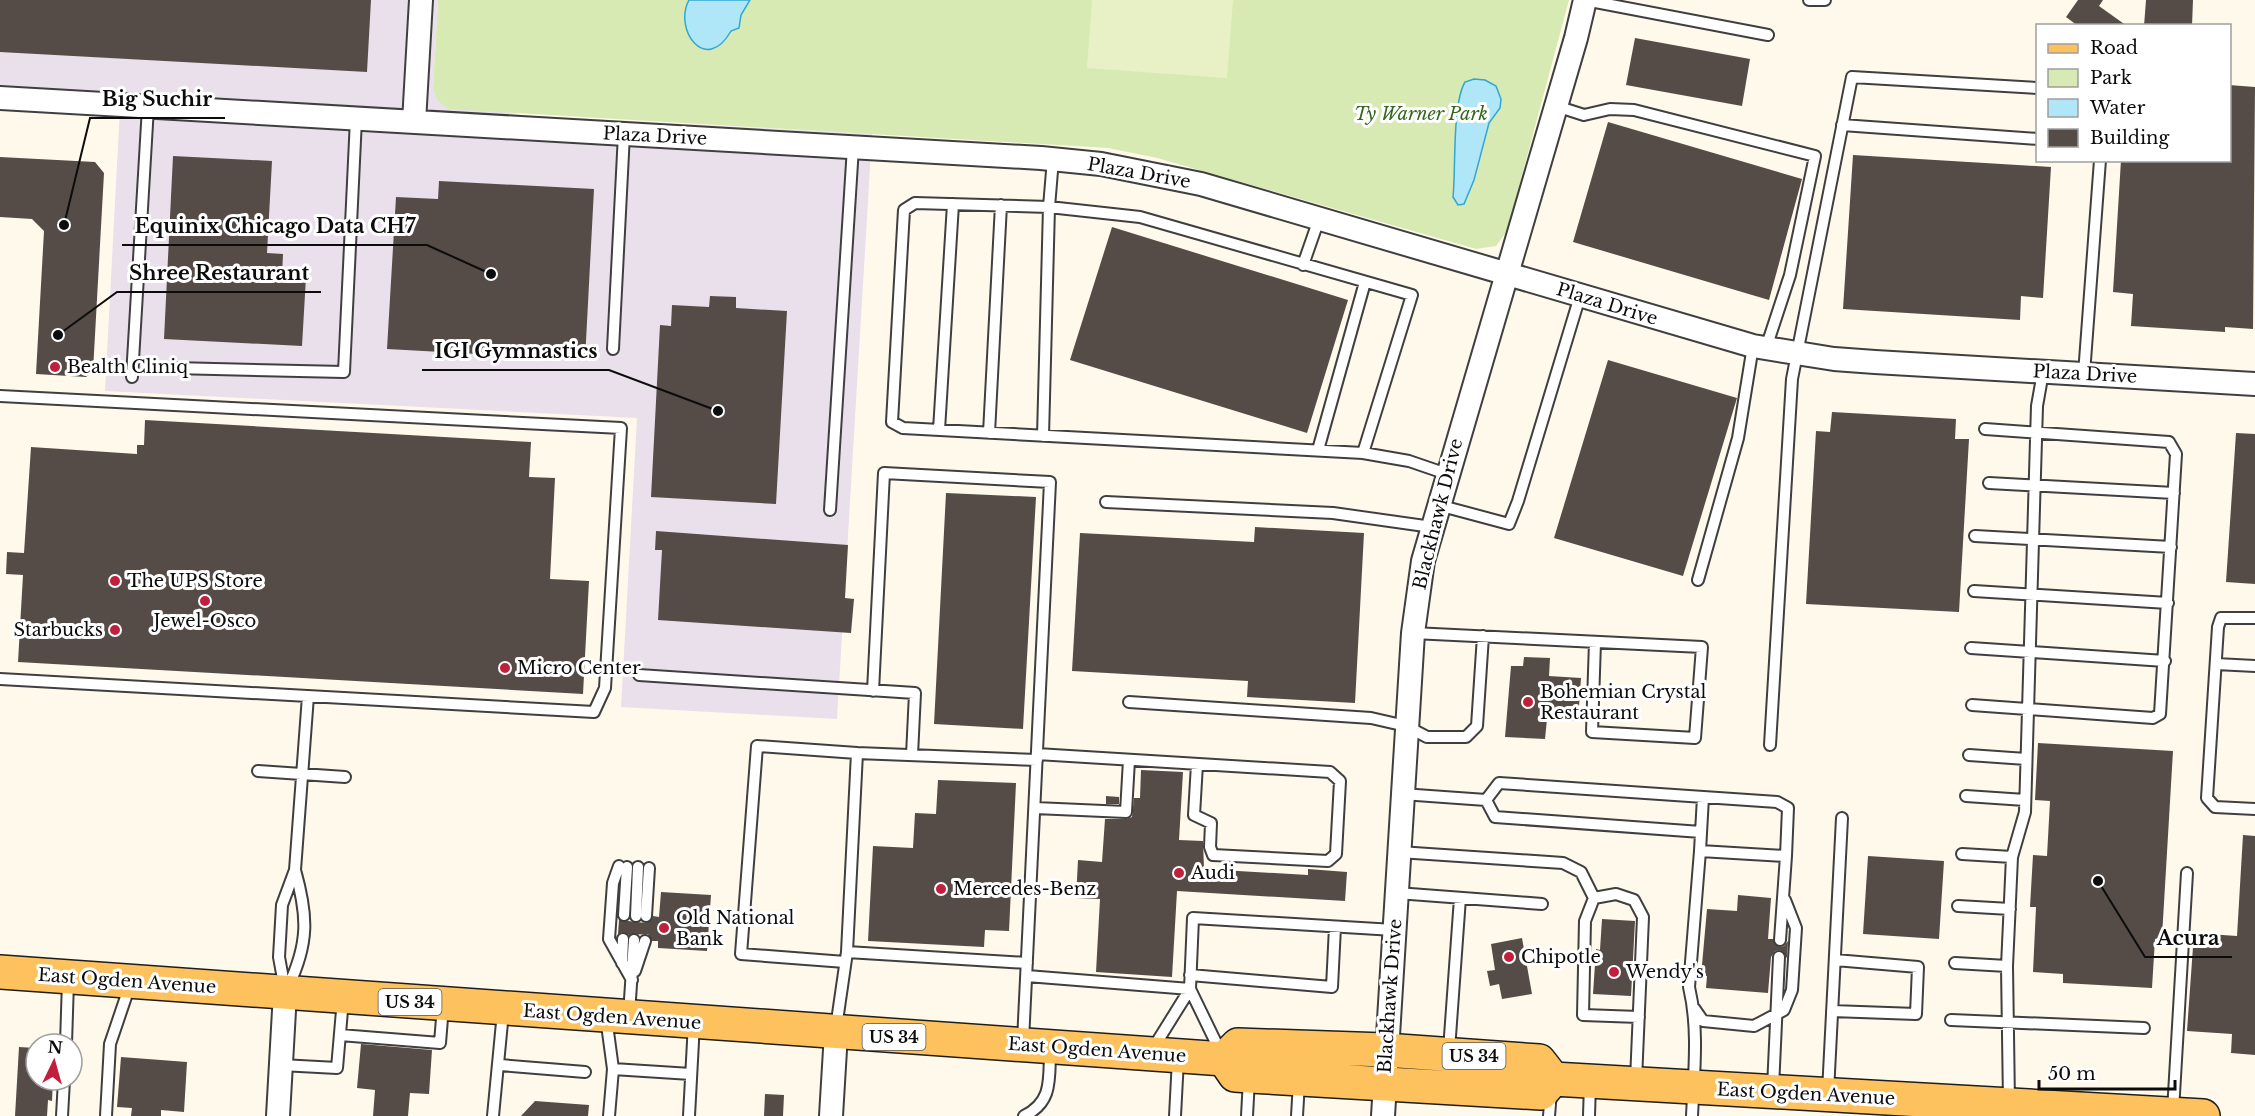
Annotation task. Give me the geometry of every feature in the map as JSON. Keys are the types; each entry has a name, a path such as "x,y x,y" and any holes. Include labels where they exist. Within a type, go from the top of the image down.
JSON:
{"main road":[{"name":"East Ogden Avenue","path":"0,972 1164,1055 1300,1078 1384,1084 1541,1093 1552,1079 1636,1084 1693,1102 1773,1092 1828,1095 1935,1109 2009,1105 2096,1113 2188,1115"},
{"name":"US 34","path":"1237,1067 1238,1045 1385,1050 1539,1061 1552,1079"}],"street":[{"path":"414,122 421,0"},
{"name":"Blackhawk Drive","path":"1383,1116 1385,1050 1416,602 1438,505 1585,0"},
{"name":"Plaza Drive","path":"0,98 1053,159 1150,172 1201,184 1760,347 1865,362 2255,384"},
{"path":"278,1116 285,993"},
{"path":"831,1116 836,1033"}],"lane":[{"path":"1585,0 1768,35"},
{"path":"1809,0 1825,0"},
{"path":"1770,745 1792,379 1852,77 2036,88"},
{"path":"1556,106 1584,115 1610,109 1634,111 1815,156 1790,274 1760,347 1738,438 1698,580"},
{"path":"132,377 148,107"},
{"path":"173,368 344,372 356,119"},
{"path":"1842,125 2036,139"},
{"path":"613,349 624,134"},
{"path":"830,510 853,147"},
{"path":"1043,436 1049,207 1053,159"},
{"path":"2085,374 2100,162"},
{"path":"1363,453 1412,295 1140,217 1049,207 915,202 904,210 892,422 903,428 1363,453 1409,461 1447,474"},
{"path":"939,430 953,204"},
{"path":"989,433 1001,205"},
{"path":"1303,265 1319,219"},
{"path":"1318,450 1365,282"},
{"path":"1438,505 1509,524 1580,296"},
{"path":"2009,1105 2007,966 2012,857 2019,840 2025,800 2036,432 2043,372"},
{"path":"0,396 621,428 605,688 594,712 0,679"},
{"path":"1972,705 2156,717 2162,709 2176,454 2169,442 1985,429"},
{"path":"873,691 884,473 1050,482 1027,963 1037,1046 1048,1089 1039,1108 1024,1116"},
{"path":"1989,483 2174,493"},
{"path":"1107,502 1333,513 1432,527"},
{"path":"1976,536 2171,547"},
{"path":"1974,591 2168,603"},
{"path":"2255,618 2221,618 2218,627 2208,802 2215,807 2255,809"},
{"path":"1413,633 1483,636 1595,642 1702,648 1695,738 1592,732 1595,642"},
{"path":"1129,702 1371,718 1406,726 1427,737 1466,737 1477,726 1483,636"},
{"path":"1971,648 2165,661"},
{"path":"2216,664 2255,666"},
{"path":"639,675 915,693 912,755"},
{"path":"285,993 279,957 282,905 295,870 308,696"},
{"path":"1027,963 741,954 757,746 857,753 1129,760 1197,764 1330,772 1340,781 1336,854 1328,861 1213,855 1210,848 1211,823 1194,815 1197,764"},
{"path":"836,1033 846,957 857,753"},
{"path":"1969,755 2026,759"},
{"path":"1035,808 1126,812 1129,760"},
{"path":"258,771 345,777"},
{"path":"1486,800 1499,783 1776,802 1788,808 1780,940"},
{"path":"1402,794 1486,800"},
{"path":"1966,796 2025,800"},
{"path":"1693,1102 1694,1008 1689,987 1703,797"},
{"path":"1486,800 1496,816 1701,832"},
{"path":"1828,1095 1842,818"},
{"path":"1700,851 1786,856"},
{"path":"1399,852 1563,863 1581,872 1594,898 1585,921 1583,1015 1639,1017"},
{"path":"1962,854 2012,857"},
{"path":"633,867 635,916 633,867"},
{"path":"632,980 609,939 613,883 633,867"},
{"path":"285,993 302,959 305,906 295,870"},
{"path":"2187,873 2188,1115"},
{"path":"1397,893 1542,904"},
{"path":"1594,898 1616,894 1634,900 1642,916 1636,1084"},
{"path":"1694,1008 1703,1021 1725,1025 1754,1026 1777,1016 1784,1010 1792,990 1796,928 1784,896"},
{"path":"1448,1054 1460,898"},
{"path":"1958,906 2010,909"},
{"path":"1174,1116 1164,1055 1190,989 1193,918 1394,930"},
{"path":"1190,975 1332,987 1335,927"},
{"path":"609,1116 617,1017 632,980 634,940 621,963"},
{"path":"1773,1092 1779,957"},
{"path":"1832,1011 1916,1014 1918,967 1835,960"},
{"path":"1955,963 2007,966"},
{"path":"1027,976 1190,989"},
{"path":"67,1032 69,977"},
{"path":"106,1116 110,1044 131,981"},
{"path":"1190,989 1237,1067 1247,1116"},
{"path":"281,1065 337,1068 343,997"},
{"path":"340,1035 440,1043 443,1004"},
{"path":"493,1116 495,1074 500,1065 503,1009"},
{"path":"1951,1020 2008,1024 2026,1021 2144,1028"},
{"path":"689,1116 694,1022"},
{"path":"500,1065 585,1072"},
{"path":"613,1069 691,1074"},
{"path":"1297,1116 1300,1078"},
{"path":"1549,1116 1552,1079"},
{"path":"1589,1116 1590,1081"},
{"path":"62,1116 63,1092"}],"shaded area":[{"path":"0,0 438,0 433,89 520,115 872,134 837,719 621,707 637,418 105,391 120,108 0,101"}],"green space":[{"name":"Ty Warner Park","path":"438,0 1569,0 1507,231 1496,246 1476,249 1157,158 1108,148 448,109 438,101 433,89"},
{"path":"1092,0 1233,0 1227,78 1087,68"}],"water":[{"path":"689,0 750,0 741,15 739,28 731,31 721,44 712,49 703,48 689,35 685,24 685,12"},
{"path":"1474,79 1485,80 1496,86 1501,99 1500,108 1489,123 1474,180 1464,204 1458,205 1453,197 1458,105 1465,82"}],"building":[{"path":"0,0 371,0 367,72 0,52"},
{"path":"2078,0 2103,0 2099,6 2124,24 2075,24 2066,17"},
{"path":"2146,0 2193,0 2192,24 2144,24"},
{"path":"1635,38 1750,59 1742,106 1626,85"},
{"path":"2231,85 2255,87 2253,329 2225,327 2225,332 2131,326 2133,294 2113,292 2121,162 2231,162"},
{"path":"1608,122 1802,179 1769,300 1573,242"},
{"path":"1853,155 2051,167 2043,298 2021,296 2020,320 1843,309"},
{"path":"173,156 272,161 267,253 283,254 282,276 306,277 302,346 164,339"},
{"path":"0,157 95,162 104,173 93,371 86,377 36,374 44,231 32,219 0,217"},
{"path":"439,181 594,189 585,360 387,349 396,197 438,199"},
{"path":"1112,227 1348,300 1307,433 1070,360"},
{"path":"710,296 736,297 736,308 787,311 776,504 651,497 660,325 671,326 672,305 709,307"},
{"path":"1608,360 1737,398 1683,576 1554,538"},
{"path":"1832,412 1956,419 1955,439 1969,439 1959,612 1806,604 1816,431 1830,432"},
{"path":"145,420 531,442 529,477 555,478 550,579 589,581 583,694 18,662 23,575 6,574 7,552 24,553 31,447 137,454 137,445 144,445"},
{"path":"2236,433 2255,434 2255,584 2226,582"},
{"path":"946,493 1036,497 1023,729 934,724"},
{"path":"1255,527 1364,533 1355,703 1247,697 1248,681 1072,671 1080,533 1254,542"},
{"path":"656,531 848,545 845,598 854,599 851,633 658,620 662,550 655,550"},
{"path":"1524,657 1550,658 1549,676 1581,678 1578,721 1547,719 1545,739 1505,737 1511,666 1523,666"},
{"path":"2038,743 2173,751 2162,937 2155,939 2152,988 2063,983 2063,974 2033,972 2036,907 2030,907 2033,855 2047,856 2050,801 2035,800"},
{"name":"Audi","path":"1141,770 1183,772 1179,840 1203,841 1204,869 1308,875 1308,869 1347,872 1345,901 1177,891 1172,977 1096,972 1100,899 1076,898 1078,860 1102,862 1105,819 1132,817 1134,798 1140,798"},
{"name":"Mercedes-Benz","path":"938,780 1016,783 1009,931 985,930 984,947 868,941 873,846 913,848 915,813 936,814"},
{"path":"1106,796 1119,797 1119,804 1106,804"},
{"path":"2243,835 2255,836 2255,1055 2231,1053 2232,1034 2187,1031 2194,933 2237,936"},
{"path":"1868,856 1944,861 1939,939 1863,934"},
{"name":"Old National Bank","path":"661,892 711,895 707,951 658,948 658,941 652,941 648,934 629,935 623,932 618,934 619,920 646,923 653,916 659,917"},
{"path":"1738,895 1771,898 1768,939 1773,939 1779,947 1784,946 1788,941 1787,958 1780,950 1775,951 1771,957 1768,993 1706,988 1707,976 1701,976 1707,909 1737,911"},
{"name":"Wendy's","path":"1602,919 1635,921 1631,996 1593,994 1596,949 1600,950"},
{"name":"Chipotle","path":"1522,938 1532,994 1502,999 1499,984 1490,986 1487,971 1495,970 1491,944"},
{"path":"361,1044 432,1050 429,1094 410,1093 408,1116 373,1116 375,1090 357,1088"},
{"path":"19,1047 24,1047 24,1092 52,1092 52,1101 48,1100 47,1116 15,1116"},
{"path":"121,1057 187,1062 184,1112 161,1110 161,1116 131,1116 132,1108 117,1107"},
{"path":"765,1094 784,1095 783,1116 764,1116"},
{"path":"535,1101 589,1105 588,1116 521,1116"}],"place":[{"name":"Big Suchir","path":"64,225"},
{"name":"Equinix Chicago Data CH7","path":"491,274"},
{"name":"Shree Restaurant","path":"58,335"},
{"name":"Bealth Cliniq","path":"55,367"},
{"name":"IGI Gymnastics","path":"718,411"},
{"name":"The UPS Store","path":"115,581"},
{"name":"Jewel-Osco","path":"205,601"},
{"name":"Starbucks","path":"115,630"},
{"name":"Micro Center","path":"505,668"},
{"name":"Bohemian Crystal Restaurant","path":"1528,702"},
{"name":"Audi","path":"1179,873"},
{"name":"Acura","path":"2098,881"},
{"name":"Mercedes-Benz","path":"941,889"},
{"name":"Old National Bank","path":"664,928"},
{"name":"Chipotle","path":"1509,957"},
{"name":"Wendy's","path":"1614,972"}]}
